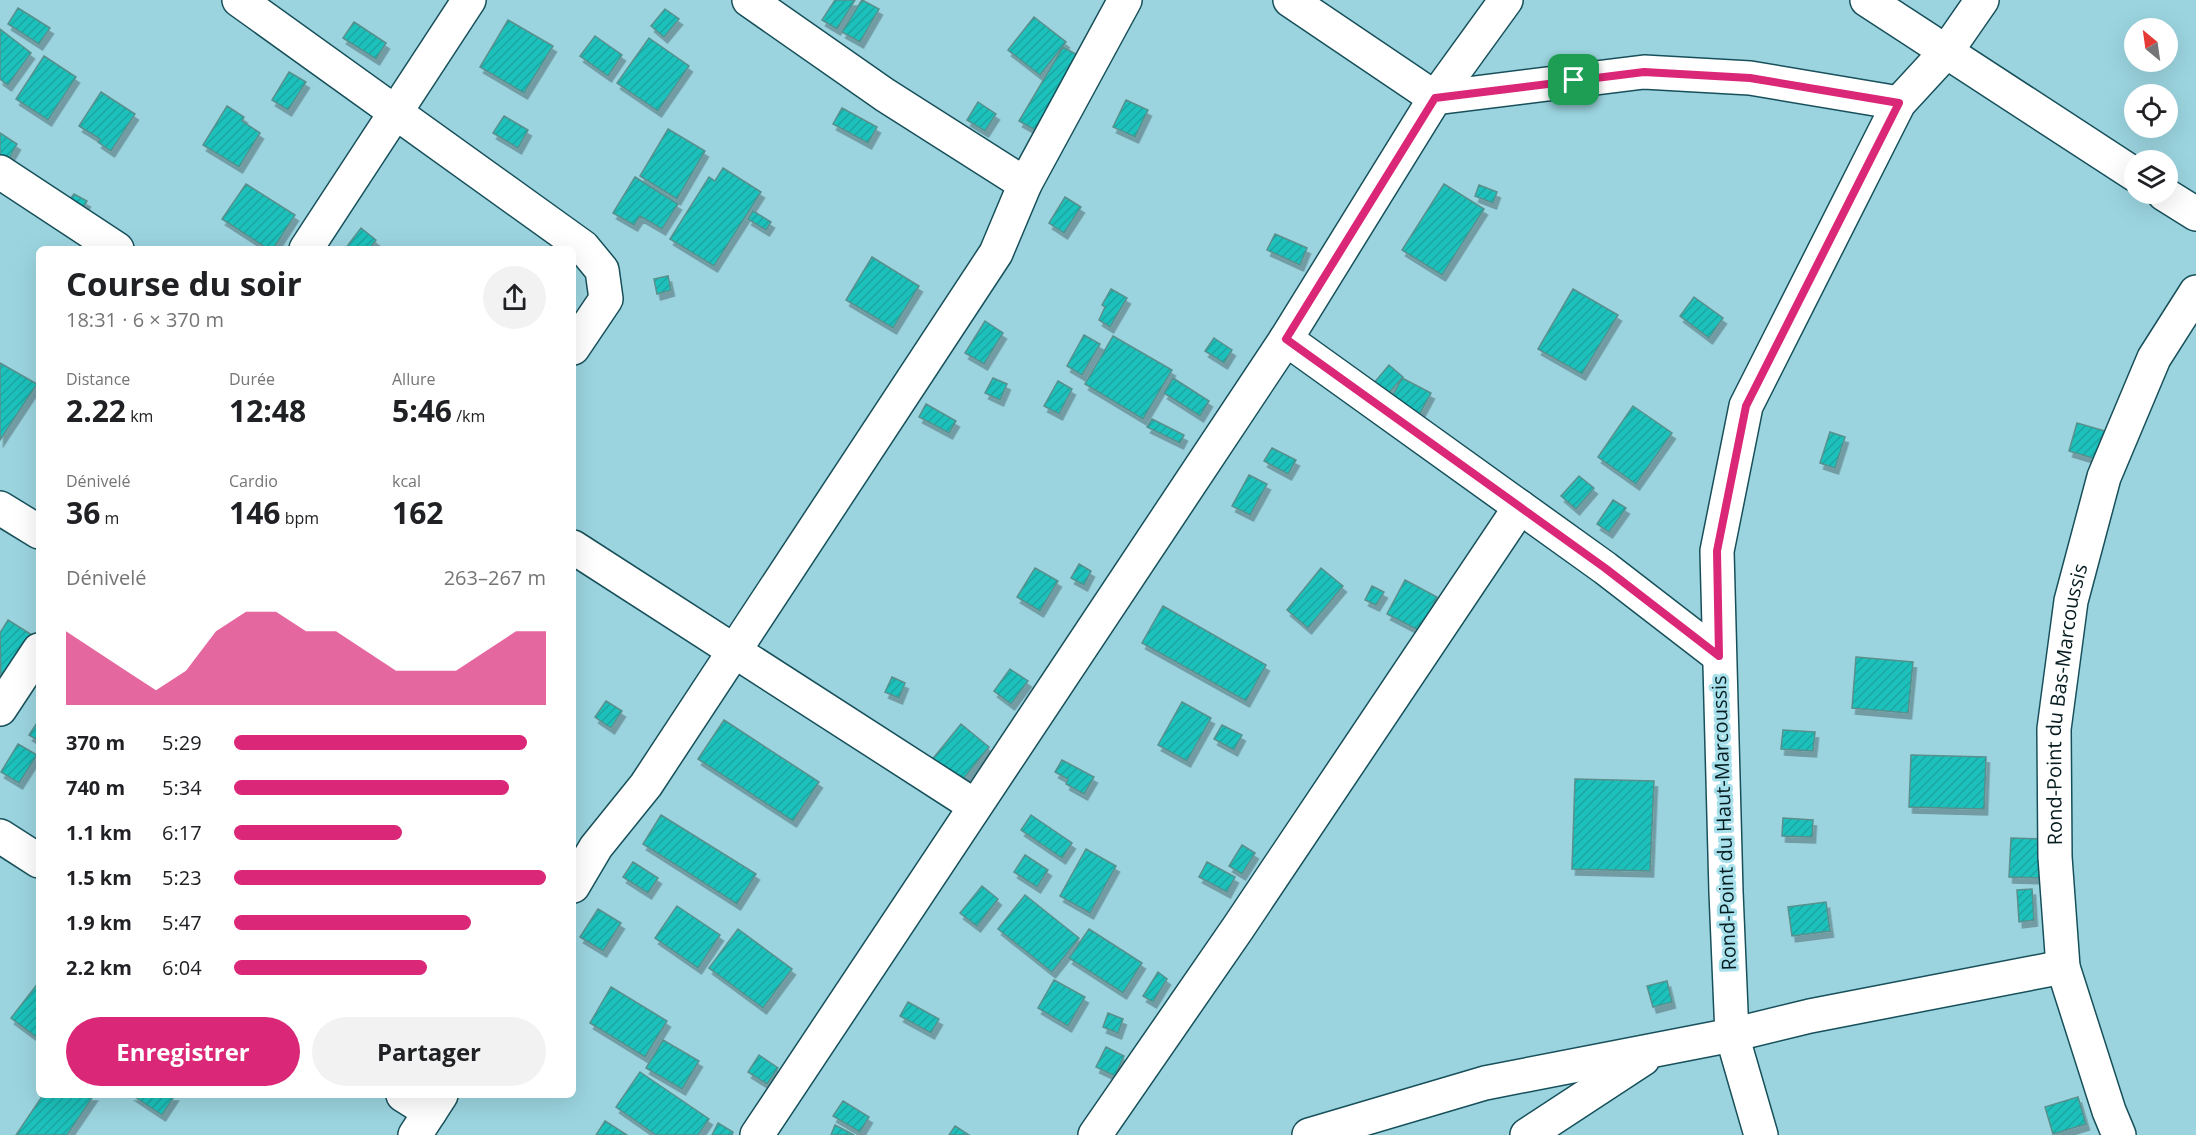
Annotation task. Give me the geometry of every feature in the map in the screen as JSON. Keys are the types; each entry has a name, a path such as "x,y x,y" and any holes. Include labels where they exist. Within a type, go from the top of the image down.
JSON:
{"street":[{"path":"238,0 583,247 602,270 606,299 576,344"},
{"path":"308,246 469,0"},
{"path":"749,0 885,95 1025,184"},
{"path":"576,881 596,847 646,784 996,253 1025,184 1125,0"},
{"path":"1290,0 1435,98 1644,72 1750,78 1899,103"},
{"path":"757,1135 1286,339 1435,98 1506,0"},
{"path":"1867,0 2124,168"},
{"name":"Rond-Point du Haut-Marcoussis","path":"1761,1135 1732,1035 1717,551 1746,406 1899,103 1946,52 1982,0"},
{"path":"0,172 112,246"},
{"path":"2178,203 2196,214"},
{"name":"Rond-Point du Bas-Marcoussis","path":"2119,1135 2109,1111 2063,967 2055,857 2054,729 2070,601 2104,477 2154,358 2196,292"},
{"path":"1286,339 1605,568 1719,656"},
{"path":"1095,1135 1245,918 1520,507"},
{"path":"0,508 36,530"},
{"path":"576,550 975,806"},
{"path":"0,709 36,655"},
{"path":"0,836 36,859"},
{"path":"1309,1135 1485,1083 2063,967"},
{"path":"1527,1135 1657,1050"}],"building":[{"path":"835,0 855,0 837,29 822,20"},
{"path":"862,0 879,9 860,42 842,32"},
{"path":"18,8 50,28 39,44 8,24"},
{"path":"665,9 679,19 664,37 651,26"},
{"path":"1034,17 1066,42 1040,75 1008,50"},
{"path":"508,20 553,46 524,93 480,67"},
{"path":"354,22 386,43 376,59 343,38"},
{"path":"0,29 31,53 8,85 0,79"},
{"path":"595,36 622,55 608,76 580,56"},
{"path":"649,38 689,66 658,111 617,83"},
{"path":"1063,47 1079,56 1035,130 1019,121"},
{"path":"44,56 76,77 48,120 16,99"},
{"path":"289,72 306,82 288,110 272,100"},
{"path":"101,92 135,114 111,151 98,142 100,139 79,126"},
{"path":"1126,100 1148,110 1135,137 1113,127"},
{"path":"978,102 996,114 985,131 967,120"},
{"path":"227,106 244,117 242,121 260,133 239,167 203,145"},
{"path":"842,108 877,127 868,143 833,124"},
{"path":"504,116 528,130 518,148 493,133"},
{"path":"668,129 705,151 677,199 640,176"},
{"path":"0,133 17,144 8,160 0,156"},
{"path":"723,168 761,192 714,266 670,239 709,177 715,181"},
{"path":"635,177 678,204 662,229 640,216 634,225 613,213"},
{"path":"246,184 295,215 275,246 263,246 222,219"},
{"path":"1444,184 1484,209 1442,275 1402,250"},
{"path":"1479,185 1497,192 1493,203 1475,196"},
{"path":"74,194 87,201 83,208 70,199"},
{"path":"1065,197 1081,207 1064,233 1049,223"},
{"path":"753,211 771,222 766,230 748,219"},
{"path":"361,228 376,240 371,246 347,246"},
{"path":"1275,234 1307,248 1300,265 1267,250"},
{"path":"872,257 919,286 893,328 846,300"},
{"path":"668,276 671,290 657,294 654,279"},
{"path":"1111,289 1127,298 1110,327 1099,320 1105,307 1102,305"},
{"path":"1573,289 1618,315 1582,374 1538,349"},
{"path":"1694,297 1723,318 1709,338 1680,316"},
{"path":"985,321 1003,333 984,364 965,353"},
{"path":"1084,335 1100,344 1082,375 1067,366"},
{"path":"1113,336 1172,370 1143,419 1085,384"},
{"path":"1214,338 1232,350 1224,363 1205,351"},
{"path":"0,363 36,386 0,440"},
{"path":"1389,365 1403,377 1387,395 1374,383"},
{"path":"993,378 1007,384 1000,400 985,393"},
{"path":"1173,378 1209,401 1200,416 1164,393"},
{"path":"1402,378 1431,393 1419,415 1390,401"},
{"path":"1058,381 1072,389 1059,414 1044,406"},
{"path":"926,404 956,421 949,433 919,417"},
{"path":"1633,406 1672,433 1636,484 1598,457"},
{"path":"1152,419 1184,435 1180,443 1147,427"},
{"path":"2077,423 2105,431 2096,459 2069,451"},
{"path":"1830,432 1845,437 1835,468 1820,463"},
{"path":"1272,448 1296,460 1288,474 1264,461"},
{"path":"1249,475 1267,484 1250,515 1232,506"},
{"path":"1579,476 1594,488 1576,509 1561,496"},
{"path":"1613,500 1626,508 1609,532 1597,524"},
{"path":"1079,564 1091,571 1084,585 1071,578"},
{"path":"1035,568 1058,581 1040,611 1017,597"},
{"path":"1321,568 1343,586 1308,628 1287,610"},
{"path":"1405,580 1437,597 1420,631 1387,614"},
{"path":"1372,586 1384,592 1376,605 1365,600"},
{"path":"1163,606 1266,665 1246,701 1142,643"},
{"path":"8,620 32,635 1,684 0,633"},
{"path":"1856,657 1913,662 1908,713 1852,708"},
{"path":"1010,669 1028,681 1011,704 994,691"},
{"path":"892,677 905,683 899,698 885,692"},
{"path":"606,701 622,711 611,728 595,717"},
{"path":"1182,702 1211,718 1187,761 1158,745"},
{"path":"724,720 819,782 793,821 698,759"},
{"path":"36,724 36,739 29,735"},
{"path":"961,724 989,747 959,784 931,761"},
{"path":"1222,725 1242,735 1234,750 1214,739"},
{"path":"1783,730 1815,732 1813,751 1781,749"},
{"path":"18,744 36,754 19,783 1,772"},
{"path":"1911,755 1986,757 1984,809 1909,807"},
{"path":"1062,760 1094,777 1084,794 1066,784 1068,779 1055,772"},
{"path":"1575,779 1654,781 1650,871 1572,869"},
{"path":"661,815 756,874 737,904 643,844"},
{"path":"1031,815 1072,843 1062,858 1021,830"},
{"path":"1783,818 1813,820 1812,837 1782,836"},
{"path":"2011,838 2041,839 2040,878 2009,877"},
{"path":"1242,845 1255,853 1242,874 1229,866"},
{"path":"1086,849 1116,866 1090,913 1060,896"},
{"path":"1025,855 1048,870 1037,887 1014,872"},
{"path":"633,862 658,878 648,893 623,877"},
{"path":"1207,862 1235,877 1227,892 1199,877"},
{"path":"982,886 998,899 977,926 960,913"},
{"path":"2032,889 2034,920 2019,922 2017,890"},
{"path":"1025,895 1079,938 1052,972 998,929"},
{"path":"1826,902 1830,931 1792,936 1788,907"},
{"path":"677,906 720,935 698,968 655,938"},
{"path":"598,909 621,923 603,951 580,937"},
{"path":"738,929 792,969 763,1008 709,968"},
{"path":"1089,929 1142,963 1123,993 1069,958"},
{"path":"1158,972 1167,979 1153,1002 1143,996"},
{"path":"1054,980 1085,997 1068,1026 1038,1008"},
{"path":"1667,981 1672,1002 1653,1007 1647,986"},
{"path":"36,986 36,1037 11,1018"},
{"path":"611,987 667,1021 645,1057 590,1023"},
{"path":"908,1002 939,1019 931,1033 900,1016"},
{"path":"1108,1013 1123,1019 1118,1033 1103,1027"},
{"path":"663,1040 699,1061 682,1089 646,1068"},
{"path":"1106,1047 1124,1056 1115,1076 1096,1067"},
{"path":"759,1055 778,1068 767,1084 748,1072"},
{"path":"640,1072 709,1119 698,1135 656,1135 616,1107"},
{"path":"2078,1097 2086,1124 2053,1134 2045,1107"},
{"path":"41,1098 92,1098 67,1135 16,1135"},
{"path":"136,1098 173,1098 162,1115"},
{"path":"843,1101 869,1117 860,1132 833,1116"},
{"path":"605,1121 627,1135 596,1135"},
{"path":"718,1123 733,1132 732,1135 712,1135"},
{"path":"835,1125 854,1135 831,1135"},
{"path":"955,1126 969,1135 949,1135"}],"route":[{"path":"1644,72 1750,78 1899,103 1746,406 1717,551 1719,656 1605,568 1286,339 1435,98 1574,80 1644,72"}]}
